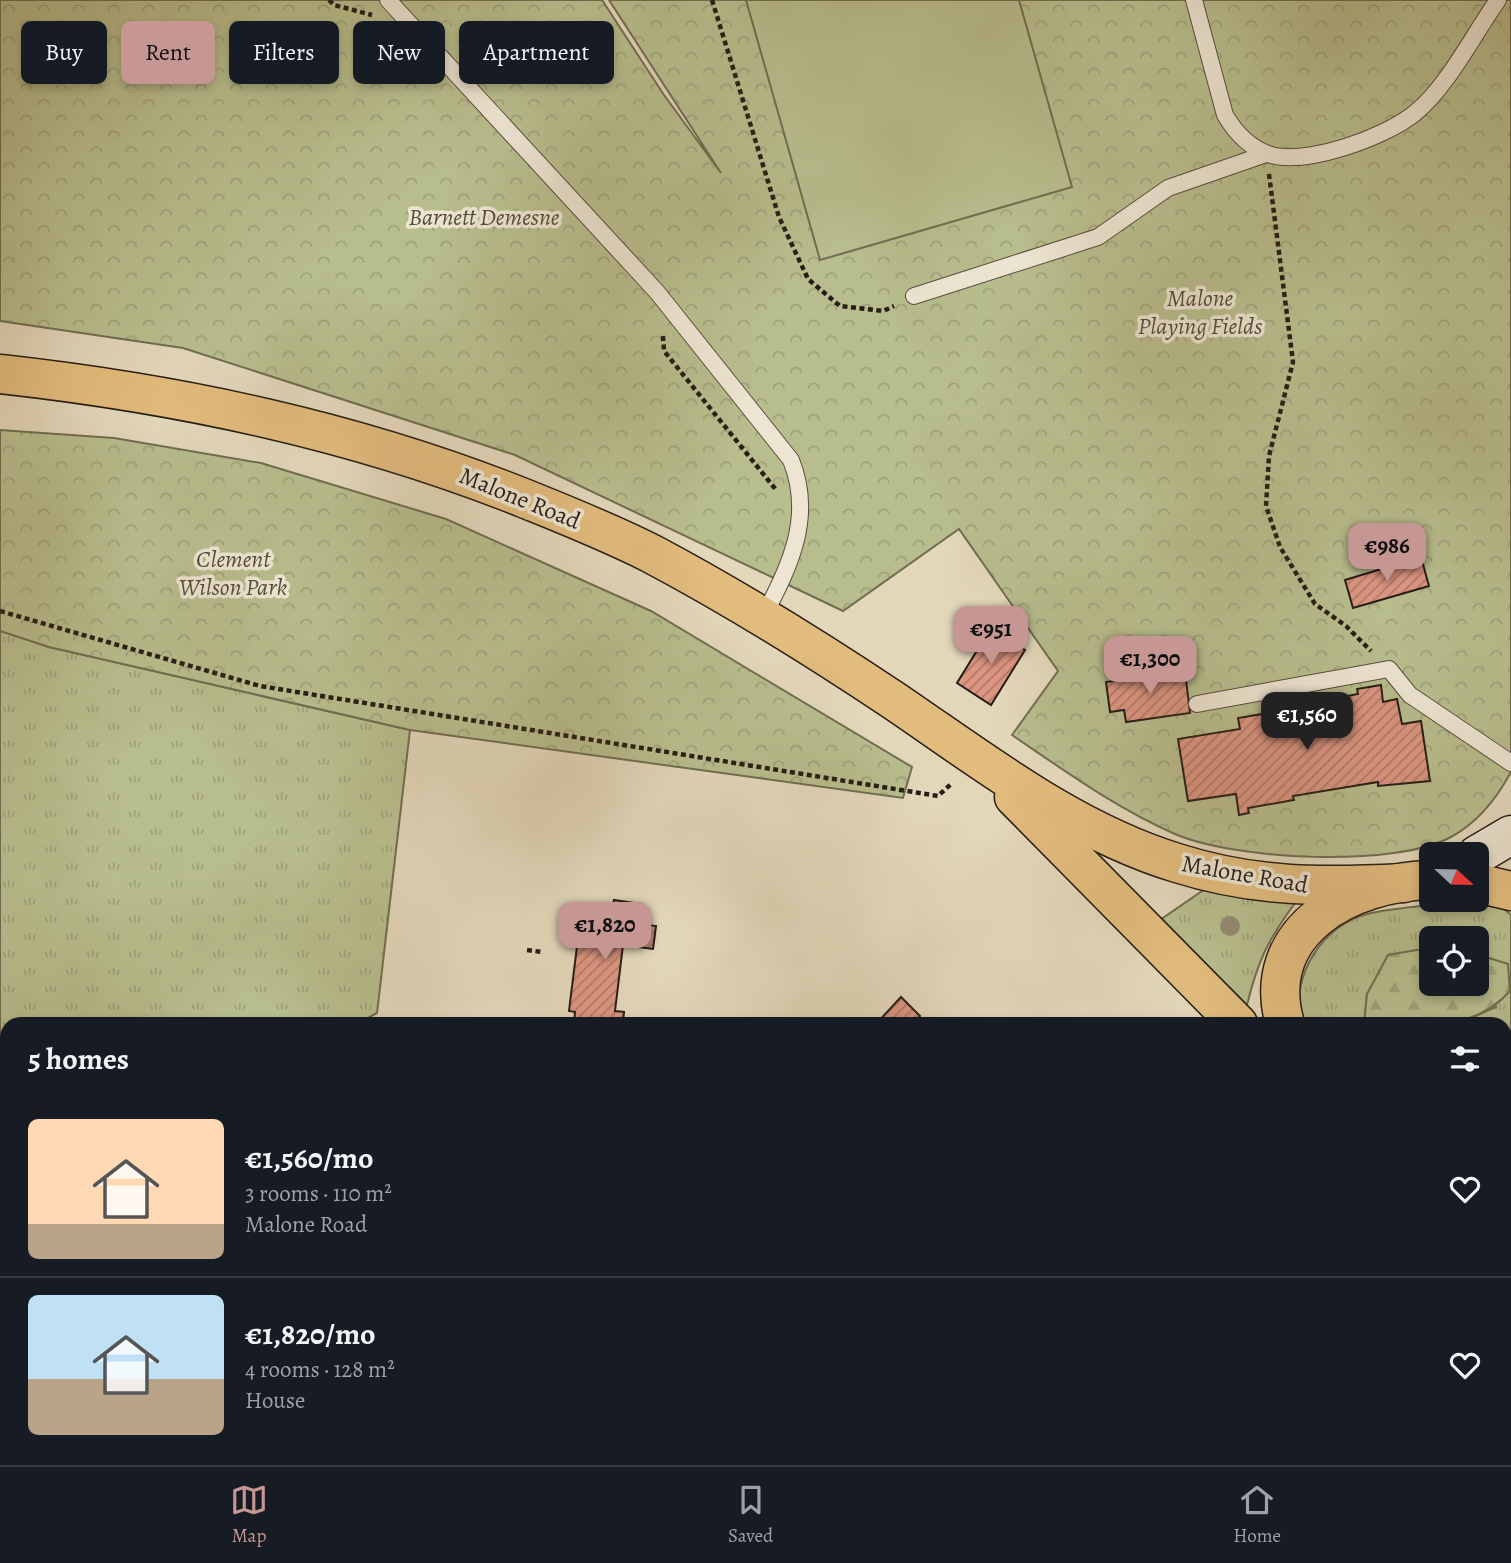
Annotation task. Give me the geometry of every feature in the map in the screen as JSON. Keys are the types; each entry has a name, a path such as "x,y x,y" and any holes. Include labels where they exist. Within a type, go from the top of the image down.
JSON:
{"highway":[{"name":"Malone Road","path":"0,374 184,400 274,418 408,456 568,516 649,553 763,617 851,672 983,766 1105,833 1176,863 1242,878 1314,887 1419,881"},
{"name":"Malone Road","path":"983,766 1231,1017"},
{"path":"1283,1017 1280,981 1285,960 1296,940 1315,917 1340,901 1419,882"},
{"path":"1489,886 1511,891"}],"main road":[{"path":"1489,848 1511,835"}],"lane":[{"path":"388,0 657,292 791,460 801,484 801,518 788,564 763,617"},
{"path":"1194,0 1225,115 1235,132 1266,154"},
{"path":"914,296 1098,237 1168,188 1266,154 1299,157 1359,141 1393,128 1416,113 1437,91 1498,0"},
{"path":"1197,704 1389,669 1410,695 1511,763"}],"path":[{"path":"712,0 779,218 808,279 840,306 883,312 914,296"},
{"path":"1266,154 1293,362 1269,456 1266,506 1280,547 1315,604 1346,626 1389,669"},
{"path":"657,292 664,351 801,518"},
{"path":"0,611 260,686 939,796 951,784"},
{"path":"527,950 542,952"}],"green space":[{"name":"Malone Playing Fields","path":"0,0 602,0 664,95 721,173 609,0 1511,0 1511,772 1479,817 1451,837 1438,842 1419,842 1419,848 1354,857 1314,857 1274,855 1202,843 1175,834 1132,813 1012,735 1058,671 959,529 843,611 515,455 183,348 0,321"},
{"path":"746,0 1019,0 1072,187 820,260"},
{"name":"Clement Wilson Park","path":"0,430 114,438 261,463 446,519 651,611 912,767 903,798 410,730 49,647 0,631"},
{"path":"0,630 49,647 410,730 377,1013 370,1017 0,1017"},
{"path":"1205,889 1295,903 1265,951 1247,1005 1160,920"},
{"path":"1489,905 1504,909 1511,915 1511,1017 1474,1017 1496,1007 1489,980 1489,926 1419,926 1419,951 1367,994 1365,1017 1299,1017 1300,988 1313,955 1324,940 1338,929 1353,919 1371,913 1419,906 1419,912 1489,912"},
{"path":"1419,950 1419,996 1489,996 1489,958 1508,964 1510,991 1495,1005 1472,1017 1365,1017 1367,994 1388,955"}],"building":[{"path":"1421,557 1429,586 1353,608 1345,580"},
{"path":"991,628 1025,650 991,705 957,683"},
{"path":"1185,671 1190,713 1126,722 1124,710 1110,712 1106,682"},
{"path":"1381,685 1383,702 1397,699 1402,724 1421,721 1430,781 1378,786 1378,782 1293,796 1294,800 1248,808 1249,813 1239,815 1236,794 1188,801 1178,739 1240,729 1238,718 1347,700 1347,696 1358,694 1357,689"},
{"path":"614,900 642,904 640,924 656,926 653,949 623,945 615,1011 624,1012 624,1017 575,1017 575,1012 569,1011 581,914 612,918"},
{"path":"901,997 920,1016 919,1017 882,1017"}],"park label":[{"name":"Barnett Demesne","path":"484,217"}]}
